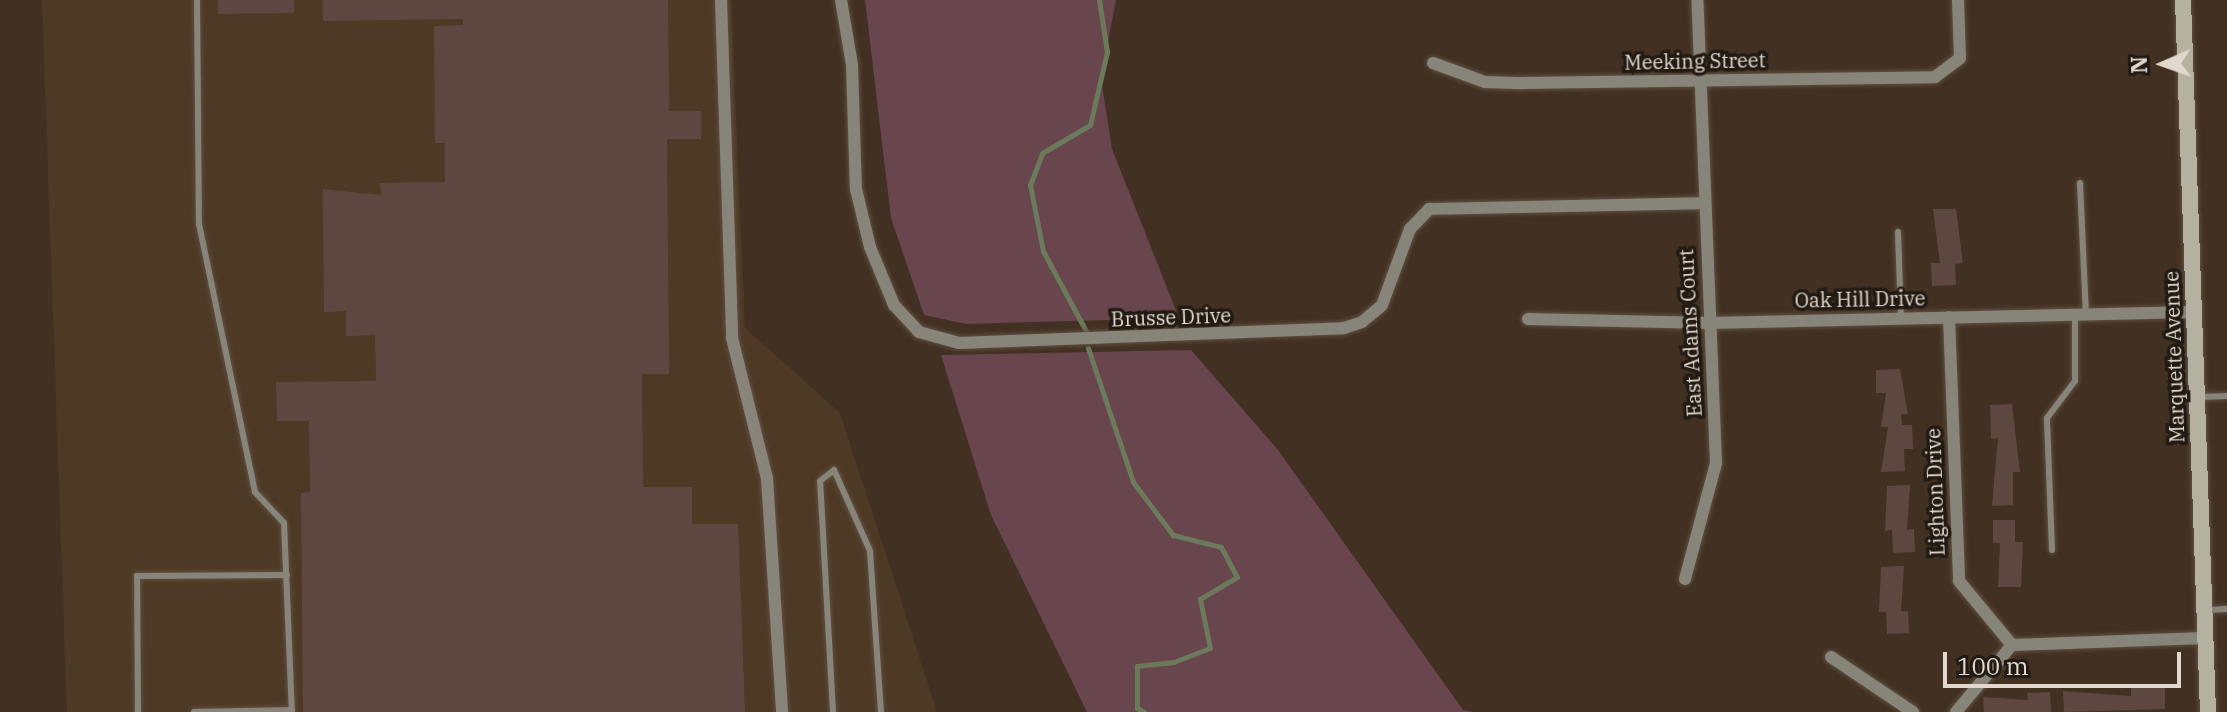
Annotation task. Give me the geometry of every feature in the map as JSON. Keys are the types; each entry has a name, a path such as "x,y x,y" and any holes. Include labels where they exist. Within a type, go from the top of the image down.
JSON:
{"street":[{"path":"721,0 731,324 767,478 782,712"},
{"name":"Brusse Drive","path":"841,0 852,65 856,189 870,247 894,305 919,332 959,343 1344,328 1382,305 1410,229 1429,209 1704,203"},
{"name":"East Adams Court","path":"1685,579 1716,463 1697,0"},
{"name":"Meeking Street","path":"1433,63 1485,82 1935,77 1956,66 1958,0"},
{"name":"Marquette Avenue","path":"2183,0 2208,712"},
{"name":"Oak Hill Drive","path":"1528,319 1709,323 2193,312"},
{"name":"Lighton Drive","path":"1949,317 1959,581 2012,645"},
{"path":"1956,712 2012,645 2206,638"},
{"path":"1831,657 1913,712"}],"lane":[{"path":"194,712 292,711 284,523 255,492 199,224 197,0"},
{"path":"2052,550 2047,418 2075,381 2080,315 2080,183"},
{"path":"1898,232 1901,318"},
{"path":"2195,397 2227,396"},
{"path":"833,712 820,481 834,470 870,551 881,712"},
{"path":"138,712 137,576 287,575"},
{"path":"2204,610 2227,609"}],"shaded area":[{"path":"42,0 731,0 745,328 840,413 937,712 67,712"},
{"path":"865,0 1116,0 1101,78 1112,149 1179,318 966,324 924,315 891,218"},
{"path":"1191,350 1278,450 1463,710 1474,712 1087,712 991,515 941,355"}],"building":[{"path":"218,0 294,0 294,13 218,14"},
{"path":"323,0 668,0 669,111 701,111 701,139 667,139 669,374 642,374 643,487 692,487 692,524 738,524 745,712 303,712 301,493 310,492 309,421 277,421 276,382 376,381 375,335 346,336 346,311 324,312 323,189 381,195 380,183 445,182 445,143 435,143 434,26 463,25 463,19 323,21"},
{"path":"1933,209 1956,209 1963,263 1955,264 1956,285 1932,286 1931,263 1940,263"},
{"path":"1900,369 1908,414 1901,414 1902,425 1912,425 1913,449 1904,449 1905,471 1881,472 1888,427 1881,427 1886,393 1876,393 1876,370"},
{"path":"2012,404 2020,472 2013,472 2013,505 1992,506 1998,438 1991,439 1990,405"},
{"path":"1910,485 1907,530 1914,529 1915,552 1893,553 1892,530 1885,531 1887,486"},
{"path":"1993,520 2015,520 2015,542 2023,542 2021,587 1998,587 2000,543 1993,543"},
{"path":"1904,566 1901,611 1908,611 1909,633 1887,634 1886,612 1879,612 1881,567"},
{"path":"2165,687 2165,709 2064,712 2063,691 2131,696 2131,688"},
{"path":"2050,692 2051,712 1984,712 1983,697 2028,700 2027,693"}],"waterway":[{"path":"1087,333 1043,251 1030,185 1042,153 1090,125 1107,52 1099,0"},
{"path":"1088,348 1133,482 1173,535 1221,547 1237,577 1200,599 1210,648 1174,662 1137,666 1137,708 1144,712"}]}
